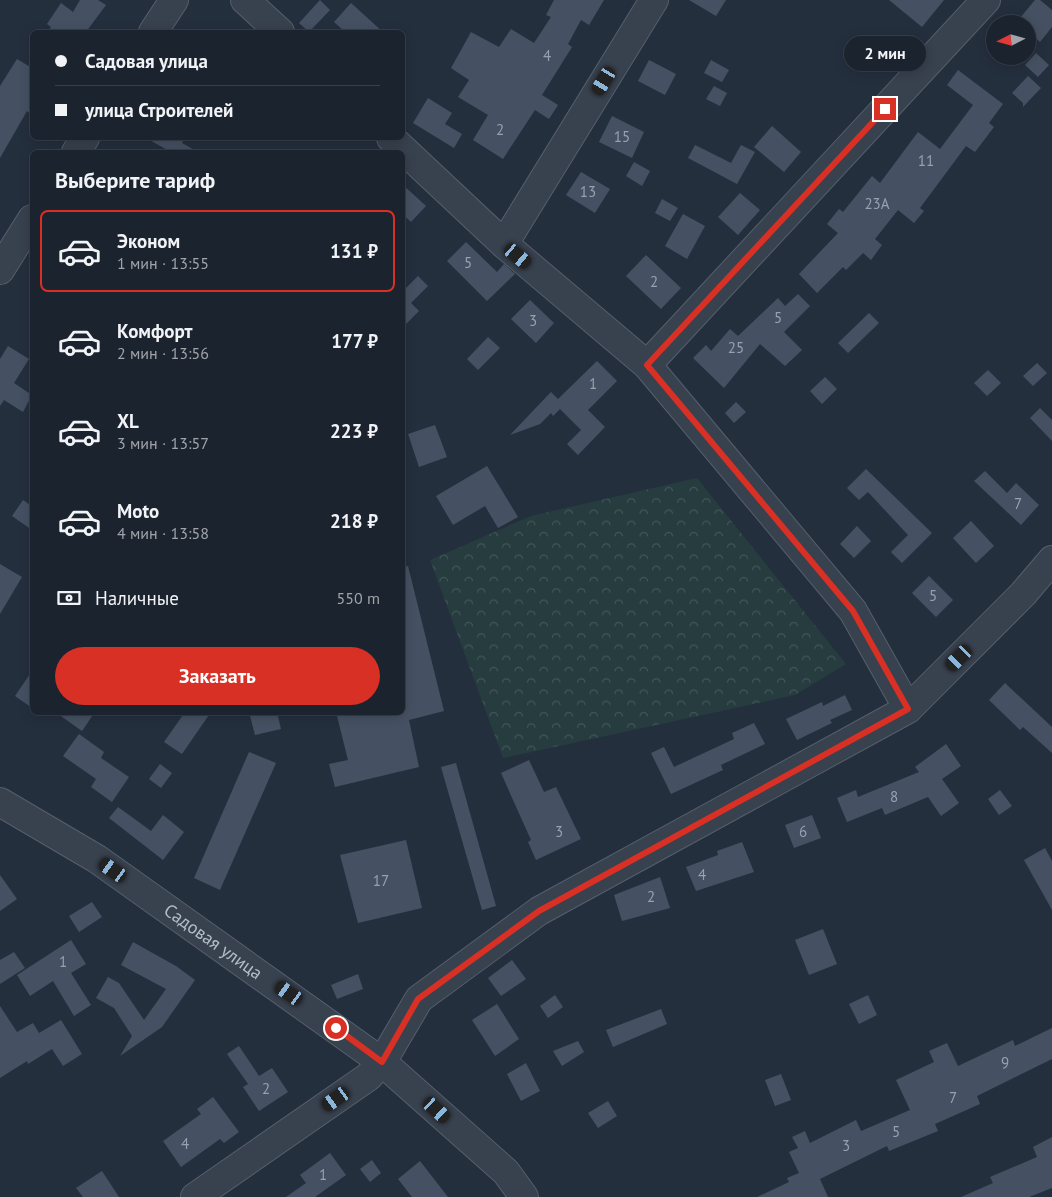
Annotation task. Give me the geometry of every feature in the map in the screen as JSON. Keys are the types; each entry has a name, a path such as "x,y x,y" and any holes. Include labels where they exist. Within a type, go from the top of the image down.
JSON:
{"street":[{"path":"154,30 174,0"},
{"path":"245,0 278,30"},
{"path":"504,244 654,0"},
{"path":"647,365 986,0"},
{"path":"393,140 404,150"},
{"path":"405,151 504,244 647,365 853,611 908,709"},
{"path":"0,270 30,222"},
{"path":"195,1197 368,1077 382,1062 418,999 539,911 908,709 1023,594 1052,560"},
{"name":"Садовая улица","path":"0,802 97,859 382,1062 506,1172 524,1197"}],"green space":[{"path":"697,478 846,664 795,695 503,758 430,560 531,516"}],"building":[{"path":"80,0 98,0 106,5 87,30 49,30 51,27 47,24 61,3 73,12"},
{"path":"320,0 330,10 311,30 307,30 299,23"},
{"path":"554,0 604,0 589,25 581,20 568,44 572,47 542,95 558,105 549,119 535,110 503,159 473,140 488,115 458,97 469,80 451,68 471,32 499,47 511,29 534,43 551,17 546,15"},
{"path":"689,0 726,0 716,16"},
{"path":"889,0 944,0 922,27"},
{"path":"1035,0 1040,0 1052,10 1052,27 1040,42 1036,38 1036,15 1022,15"},
{"path":"351,3 381,30 343,30 334,22"},
{"path":"1036,53 1049,65 1038,77 1025,65 1036,65"},
{"path":"17,59 30,67 30,113 27,111 0,158 0,86"},
{"path":"649,60 676,74 665,95 638,81"},
{"path":"711,60 729,70 722,82 704,73"},
{"path":"958,70 1003,104 989,123 994,127 975,152 966,146 920,208 924,211 914,223 898,210 875,239 882,245 871,260 863,253 846,270 843,267 817,293 799,274 838,233 827,224 839,209 843,212 872,176 880,183 918,132 940,149 973,105 947,85"},
{"path":"1028,76 1041,88 1023,107 1023,103 1012,93"},
{"path":"714,86 727,93 720,106 706,99"},
{"path":"428,98 452,113 445,124 462,134 454,148 413,123"},
{"path":"612,116 644,132 632,158 599,142"},
{"path":"772,126 801,152 784,172 754,147"},
{"path":"150,140 184,140 182,143 194,150 167,150"},
{"path":"695,145 731,163 741,145 755,152 737,184 688,158"},
{"path":"634,162 650,171 642,186 626,176"},
{"path":"581,172 610,189 595,213 566,195"},
{"path":"405,187 426,206 411,222 405,217"},
{"path":"740,193 760,210 738,235 718,217"},
{"path":"662,199 678,208 670,221 655,213"},
{"path":"683,214 705,226 687,259 665,246"},
{"path":"466,242 497,272 504,264 515,274 487,301 447,261"},
{"path":"646,255 681,288 661,309 626,276"},
{"path":"418,276 428,286 411,303 419,311 405,325 405,289"},
{"path":"798,294 810,306 784,332 802,350 785,366 760,344 724,388 693,358 706,345 711,351 730,329 738,336 778,298 785,306"},
{"path":"530,300 554,323 536,343 511,319"},
{"path":"869,313 879,323 848,353 838,343"},
{"path":"488,337 500,348 478,370 467,359"},
{"path":"8,346 29,359 14,383 30,394 30,399 23,412 4,400 0,406 0,359"},
{"path":"597,361 617,381 588,410 605,427 578,455 567,444 581,430 560,409 553,416 551,413 540,424 510,435 551,392 558,399"},
{"path":"1037,363 1047,373 1033,386 1023,376"},
{"path":"988,370 1001,383 987,396 974,383"},
{"path":"825,377 837,389 822,404 810,391"},
{"path":"736,402 746,412 734,423 725,413"},
{"path":"1040,408 1052,420 1052,441 1030,418"},
{"path":"435,425 447,457 419,467 408,434"},
{"path":"487,466 518,517 498,528 485,506 453,525 436,496"},
{"path":"866,469 932,533 902,563 891,552 908,535 868,492 859,500 847,488"},
{"path":"985,471 1007,493 1016,483 1039,505 1021,525 974,481"},
{"path":"23,500 30,505 30,529 12,516"},
{"path":"971,521 994,546 976,563 953,538"},
{"path":"857,526 871,541 854,558 840,544"},
{"path":"0,564 22,577 0,614"},
{"path":"405,566 408,566 444,711 409,720 419,767 335,787 329,764 348,760 337,715 405,715"},
{"path":"929,576 953,600 936,617 912,593"},
{"path":"30,674 30,707 15,696"},
{"path":"1005,683 1052,727 1052,753 1023,727 1020,730 989,700"},
{"path":"845,695 852,710 830,720 832,723 797,740 786,719 822,702 823,706"},
{"path":"59,715 93,715 82,731"},
{"path":"183,715 209,715 182,754 164,742"},
{"path":"250,715 278,715 281,729 255,735"},
{"path":"754,723 765,744 721,765 723,770 671,794 651,753 664,747 674,767 734,739 732,733"},
{"path":"79,734 104,752 101,758 129,777 112,802 91,787 96,779 63,756"},
{"path":"946,744 961,766 942,779 959,803 941,816 928,797 885,815 882,808 847,822 837,798 856,790 858,797 919,772 915,767"},
{"path":"249,752 276,763 220,890 194,878"},
{"path":"529,760 544,792 556,787 581,839 536,860 528,842 531,840 501,773"},
{"path":"456,763 496,906 482,910 441,767"},
{"path":"160,764 172,773 161,788 149,779"},
{"path":"1000,790 1012,806 999,815 988,799"},
{"path":"118,807 151,831 163,815 184,832 163,860 109,818"},
{"path":"812,815 821,838 794,848 785,825"},
{"path":"406,840 422,908 358,923 340,855"},
{"path":"742,842 754,872 696,891 686,867 718,855 717,851"},
{"path":"1045,848 1052,861 1052,910 1024,860"},
{"path":"0,875 17,899 0,911"},
{"path":"660,877 670,908 622,921 614,895"},
{"path":"92,902 102,917 79,932 69,916"},
{"path":"823,929 837,964 809,975 795,940"},
{"path":"71,940 86,964 71,973 91,1005 74,1016 53,981 30,996 17,975"},
{"path":"133,942 176,966 195,980 162,1027 120,1056 132,1036 114,1008 96,998 108,977 119,983 144,1020 166,989 121,965"},
{"path":"14,952 25,968 0,984 0,960"},
{"path":"512,960 526,979 501,996 488,978"},
{"path":"358,974 363,989 337,999 331,985"},
{"path":"555,995 563,1007 548,1018 540,1006"},
{"path":"868,995 877,1015 859,1024 849,1004"},
{"path":"497,1004 519,1039 495,1056 472,1020"},
{"path":"0,1006 17,1032 33,1023 39,1033 61,1020 82,1054 63,1066 52,1049 28,1064 27,1061 0,1078"},
{"path":"661,1009 667,1024 613,1047 606,1030"},
{"path":"1052,1028 1052,1059 977,1096 980,1104 935,1124 938,1131 889,1151 887,1146 820,1179 828,1197 757,1197 789,1182 787,1178 799,1173 789,1152 798,1148 792,1137 805,1131 810,1143 856,1120 861,1131 910,1110 896,1080 934,1062 929,1051 947,1043 958,1066 1013,1040 1015,1046"},
{"path":"578,1041 584,1052 562,1066 553,1051"},
{"path":"239,1046 259,1076 272,1068 288,1092 259,1111 243,1087 248,1084 227,1054"},
{"path":"526,1063 540,1091 521,1101 507,1074"},
{"path":"781,1074 791,1100 775,1106 765,1080"},
{"path":"213,1097 239,1132 224,1143 220,1139 181,1167 163,1141 201,1114 197,1109"},
{"path":"608,1101 617,1116 598,1128 588,1113"},
{"path":"1052,1137 1052,1188 1029,1197 961,1197 993,1183 990,1177 1037,1157 1033,1147"},
{"path":"330,1153 346,1175 315,1197 286,1197 306,1183 300,1175"},
{"path":"372,1160 381,1173 370,1182 360,1169"},
{"path":"420,1161 448,1197 412,1197 398,1179"},
{"path":"102,1171 119,1197 83,1197 76,1188"}],"route":[{"path":"336,1028 382,1062 418,999 539,911 908,709 853,611 647,365 885,109"}]}
